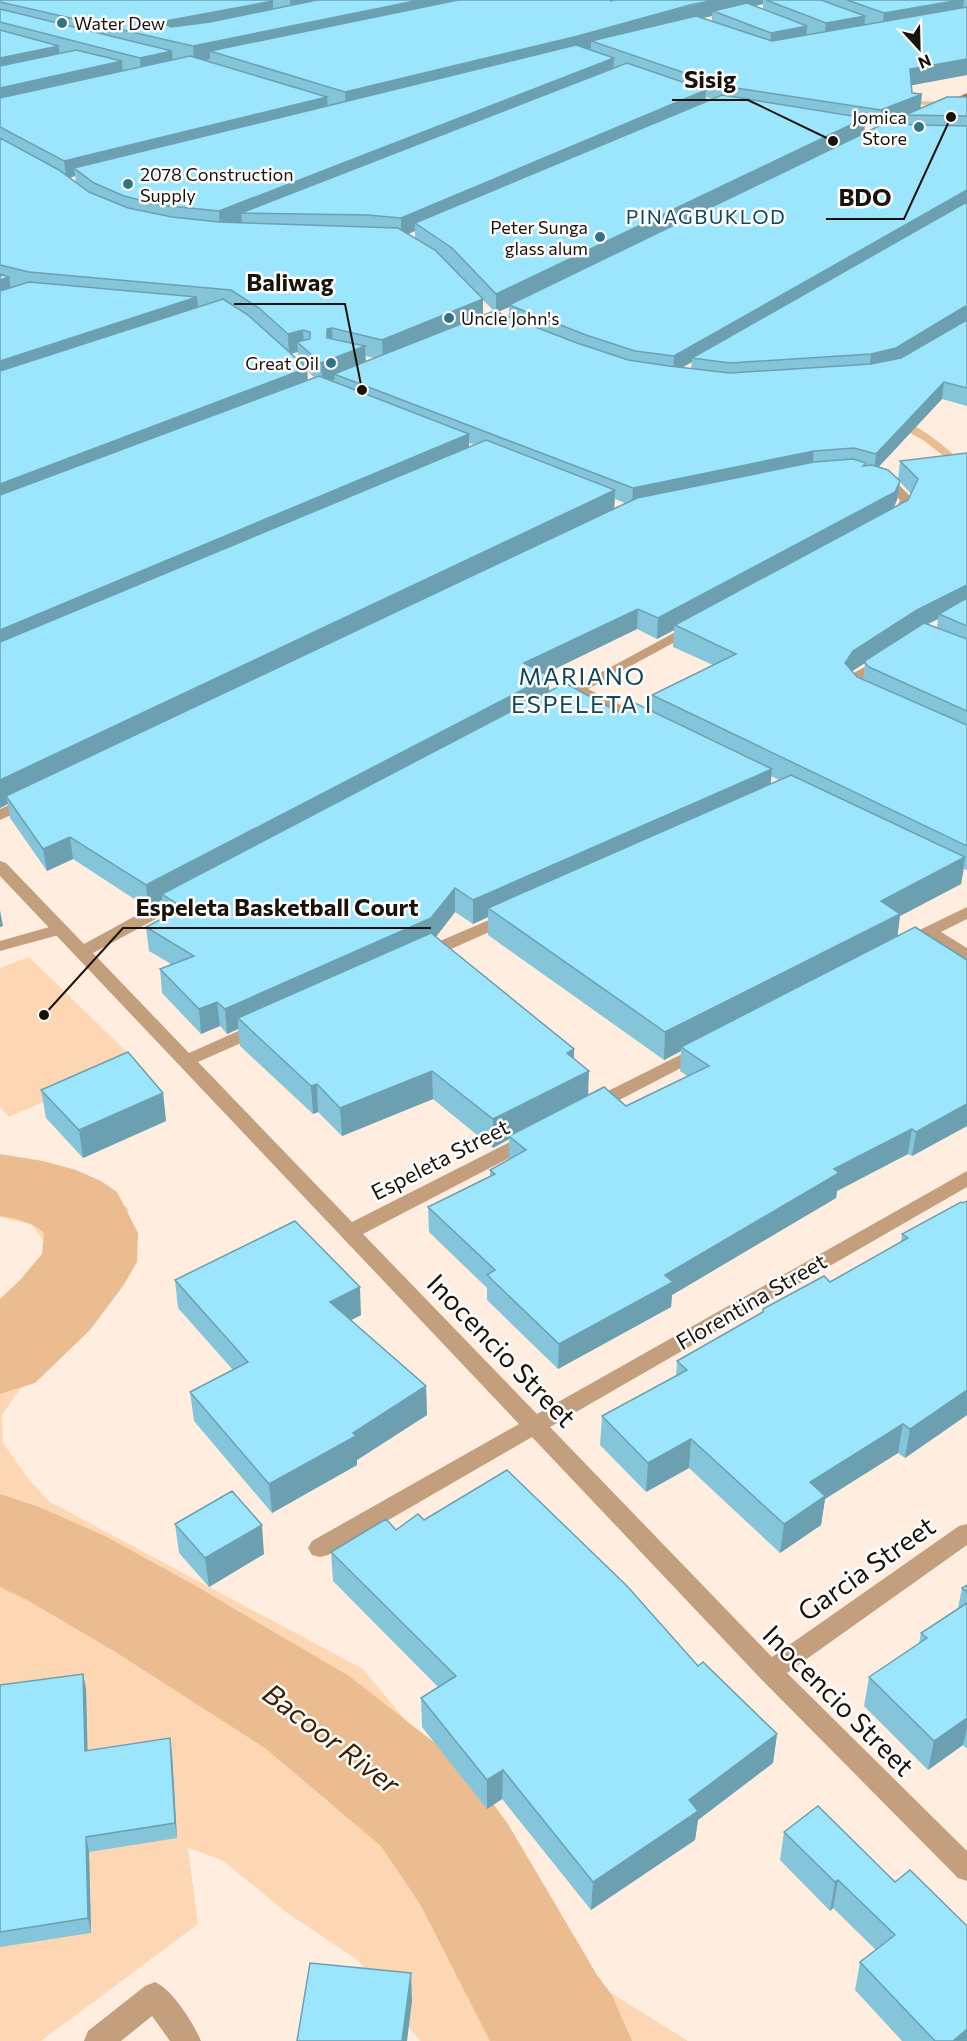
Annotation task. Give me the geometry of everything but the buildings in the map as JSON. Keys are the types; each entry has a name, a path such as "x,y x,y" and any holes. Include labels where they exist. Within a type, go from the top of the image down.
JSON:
{"street":[{"path":"880,133 967,96"},
{"path":"869,135 902,134"},
{"path":"862,475 891,484 907,499 899,515 878,526"},
{"path":"546,706 712,616"},
{"path":"881,704 860,694 852,685 857,677 893,653"},
{"path":"578,690 651,725"},
{"path":"0,815 43,794"},
{"name":"Inocencio Street","path":"0,867 770,1672 967,1869"},
{"path":"81,952 197,890"},
{"path":"405,963 525,909"},
{"path":"886,954 967,912"},
{"path":"0,946 60,929"},
{"path":"928,932 967,955"},
{"path":"186,1061 273,1022"},
{"path":"581,1112 718,1041"},
{"name":"Espeleta Street","path":"350,1232 550,1129"},
{"name":"Florentina Street","path":"320,1548 967,1178"},
{"name":"Garcia Street","path":"770,1672 967,1533"},
{"path":"98,2041 155,1996 187,2041"}],"shaded area":[{"path":"29,957 136,1061 9,1117 0,1107 0,968"},
{"path":"0,1169 73,1177 103,1187 129,1209 119,1270 98,1309 19,1390 2,1415 3,1443 27,1477 50,1502 363,1669 454,1779 587,1978 688,2041 420,2041 359,1961 286,1912 222,1860 188,1848 198,1924 41,2041 0,2041 0,1309 25,1289 55,1257 32,1225 0,1217"}],"waterway":[{"path":"903,103 967,104"},
{"path":"898,423 926,438 967,471"},
{"name":"Bacoor River","path":"0,1185 43,1192 68,1203 84,1215 91,1233 89,1262 55,1305 0,1357"},
{"name":"Bacoor River","path":"0,1538 66,1568 154,1618 307,1712 424,1807 464,1864 550,2021 565,2041"}],"place":[{"name":"Water Dew","path":"62,23"},
{"name":"BDO","path":"951,117"},
{"name":"Jomica Store","path":"919,127"},
{"name":"Sisig","path":"833,141"},
{"name":"2078 Construction Supply","path":"128,184"},
{"name":"Peter Sunga glass alum","path":"600,237"},
{"name":"Uncle John's","path":"449,318"},
{"name":"Great Oil","path":"331,363"},
{"name":"Baliwag","path":"362,390"},
{"name":"Espeleta Basketball Court","path":"44,1015"}],"district":[{"name":"PINAGBUKLOD","path":"706,216"},
{"name":"MARIANO ESPELETA I","path":"582,689"}]}
